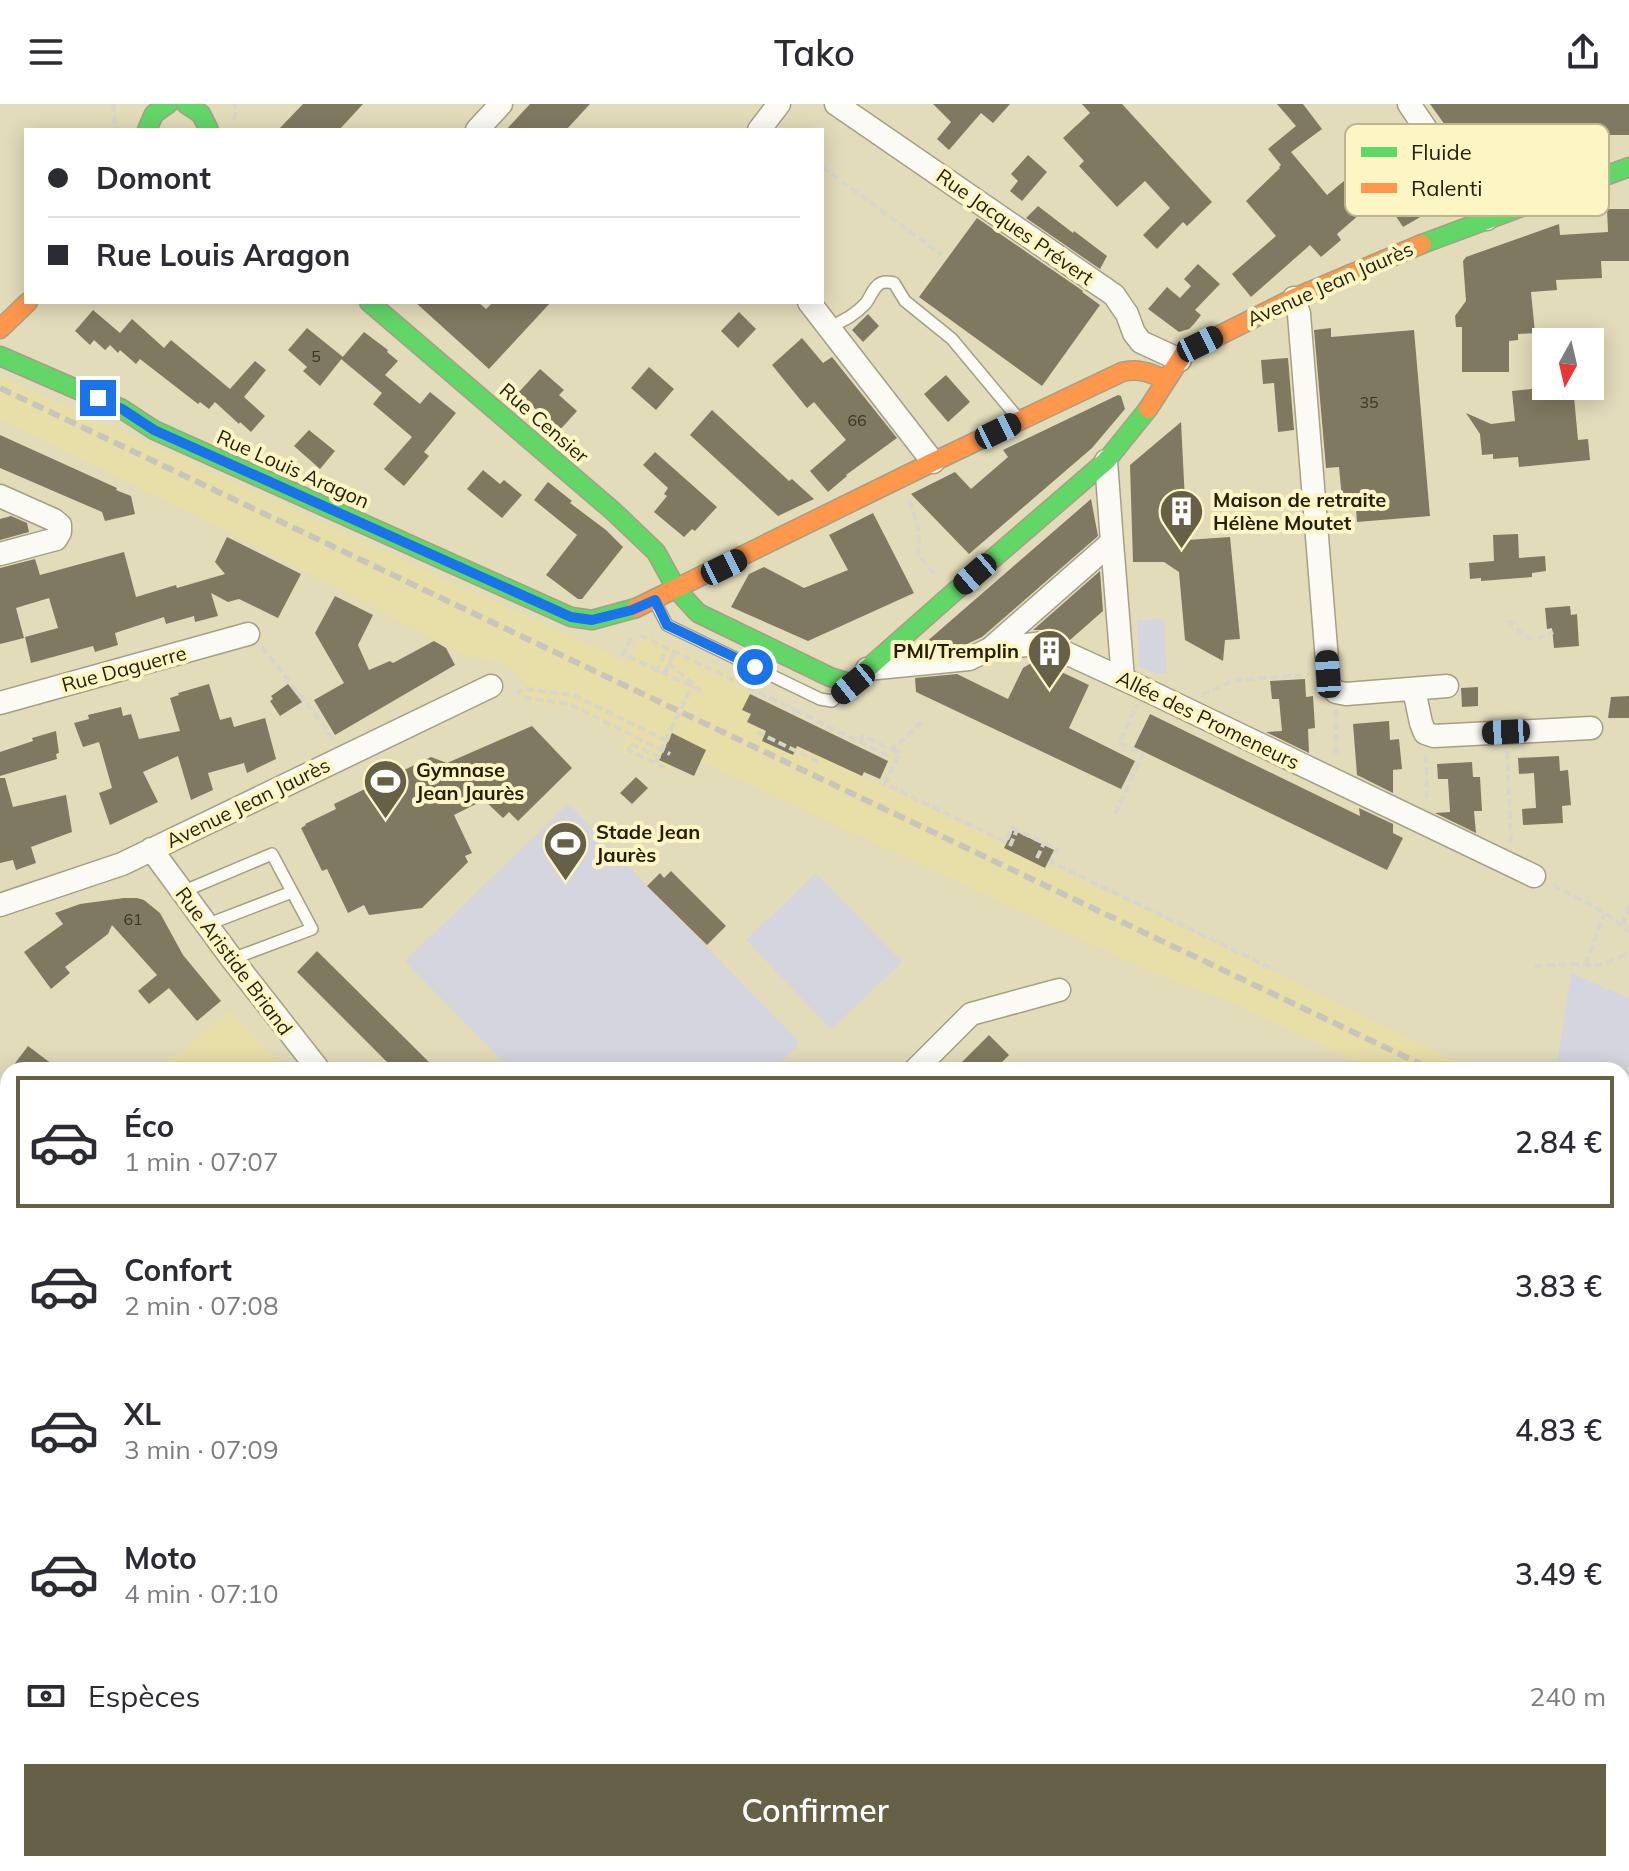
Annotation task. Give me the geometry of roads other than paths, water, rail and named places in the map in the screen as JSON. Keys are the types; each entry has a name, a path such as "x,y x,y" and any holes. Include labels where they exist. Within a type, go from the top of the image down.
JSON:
{"street":[{"path":"142,125 168,104"},
{"path":"186,104 203,115 209,128"},
{"path":"479,128 501,104"},
{"path":"761,128 779,104"},
{"name":"Rue Jacques Prévert","path":"836,104 1114,295 1127,314 1130,353"},
{"path":"1409,104 1423,124"},
{"path":"211,128 222,111"},
{"name":"Avenue Jean Jaurès","path":"1609,174 1629,167"},
{"name":"Avenue Jean Jaurès","path":"860,676 1106,461 1144,415 1184,353 1294,298 1495,216"},
{"path":"1294,298 1299,314 1332,683 1346,694 1447,686"},
{"name":"Rue Censier","path":"371,304 613,511 656,552 677,590 698,613 830,677 860,676"},
{"path":"811,304 933,462"},
{"path":"0,329 24,305"},
{"name":"Rue Jacques Prévert","path":"1130,353 1141,342 1180,360"},
{"path":"655,600 1020,420 1130,353 1136,369 1166,380"},
{"name":"Rue Louis Aragon","path":"0,356 122,409 154,430 571,617 592,620 632,610 655,600"},
{"path":"1106,461 1123,679"},
{"path":"0,496 60,525 56,539 0,554"},
{"path":"990,649 1112,542"},
{"name":"Rue Daguerre","path":"0,703 248,634"},
{"name":"Allée des Promeneurs","path":"860,676 969,659 990,649 1044,643 1534,876"},
{"name":"Avenue Jean Jaurès","path":"0,905 122,864 491,686"},
{"path":"1414,690 1425,733 1434,736 1591,728"},
{"name":"Rue Aristide Briand","path":"151,849 313,1062"},
{"path":"923,1062 971,1014 1059,990"}],"lane":[{"path":"828,327 842,322 858,310 879,284 884,281 894,283 905,301 952,339 1020,420"},
{"path":"655,600 667,625 820,699 832,701 860,676"},
{"path":"182,892 272,854 312,929 232,959"},
{"path":"206,925 292,892"}],"railway":[{"path":"0,388 1416,1062"}],"place":[{"name":"Maison de retraite Hélène Moutet","path":"1182,551"},
{"name":"PMI/Tremplin","path":"1050,690"},
{"name":"Gymnase Jean Jaurès","path":"385,820"},
{"name":"Stade Jean Jaurès","path":"565,883"}]}
